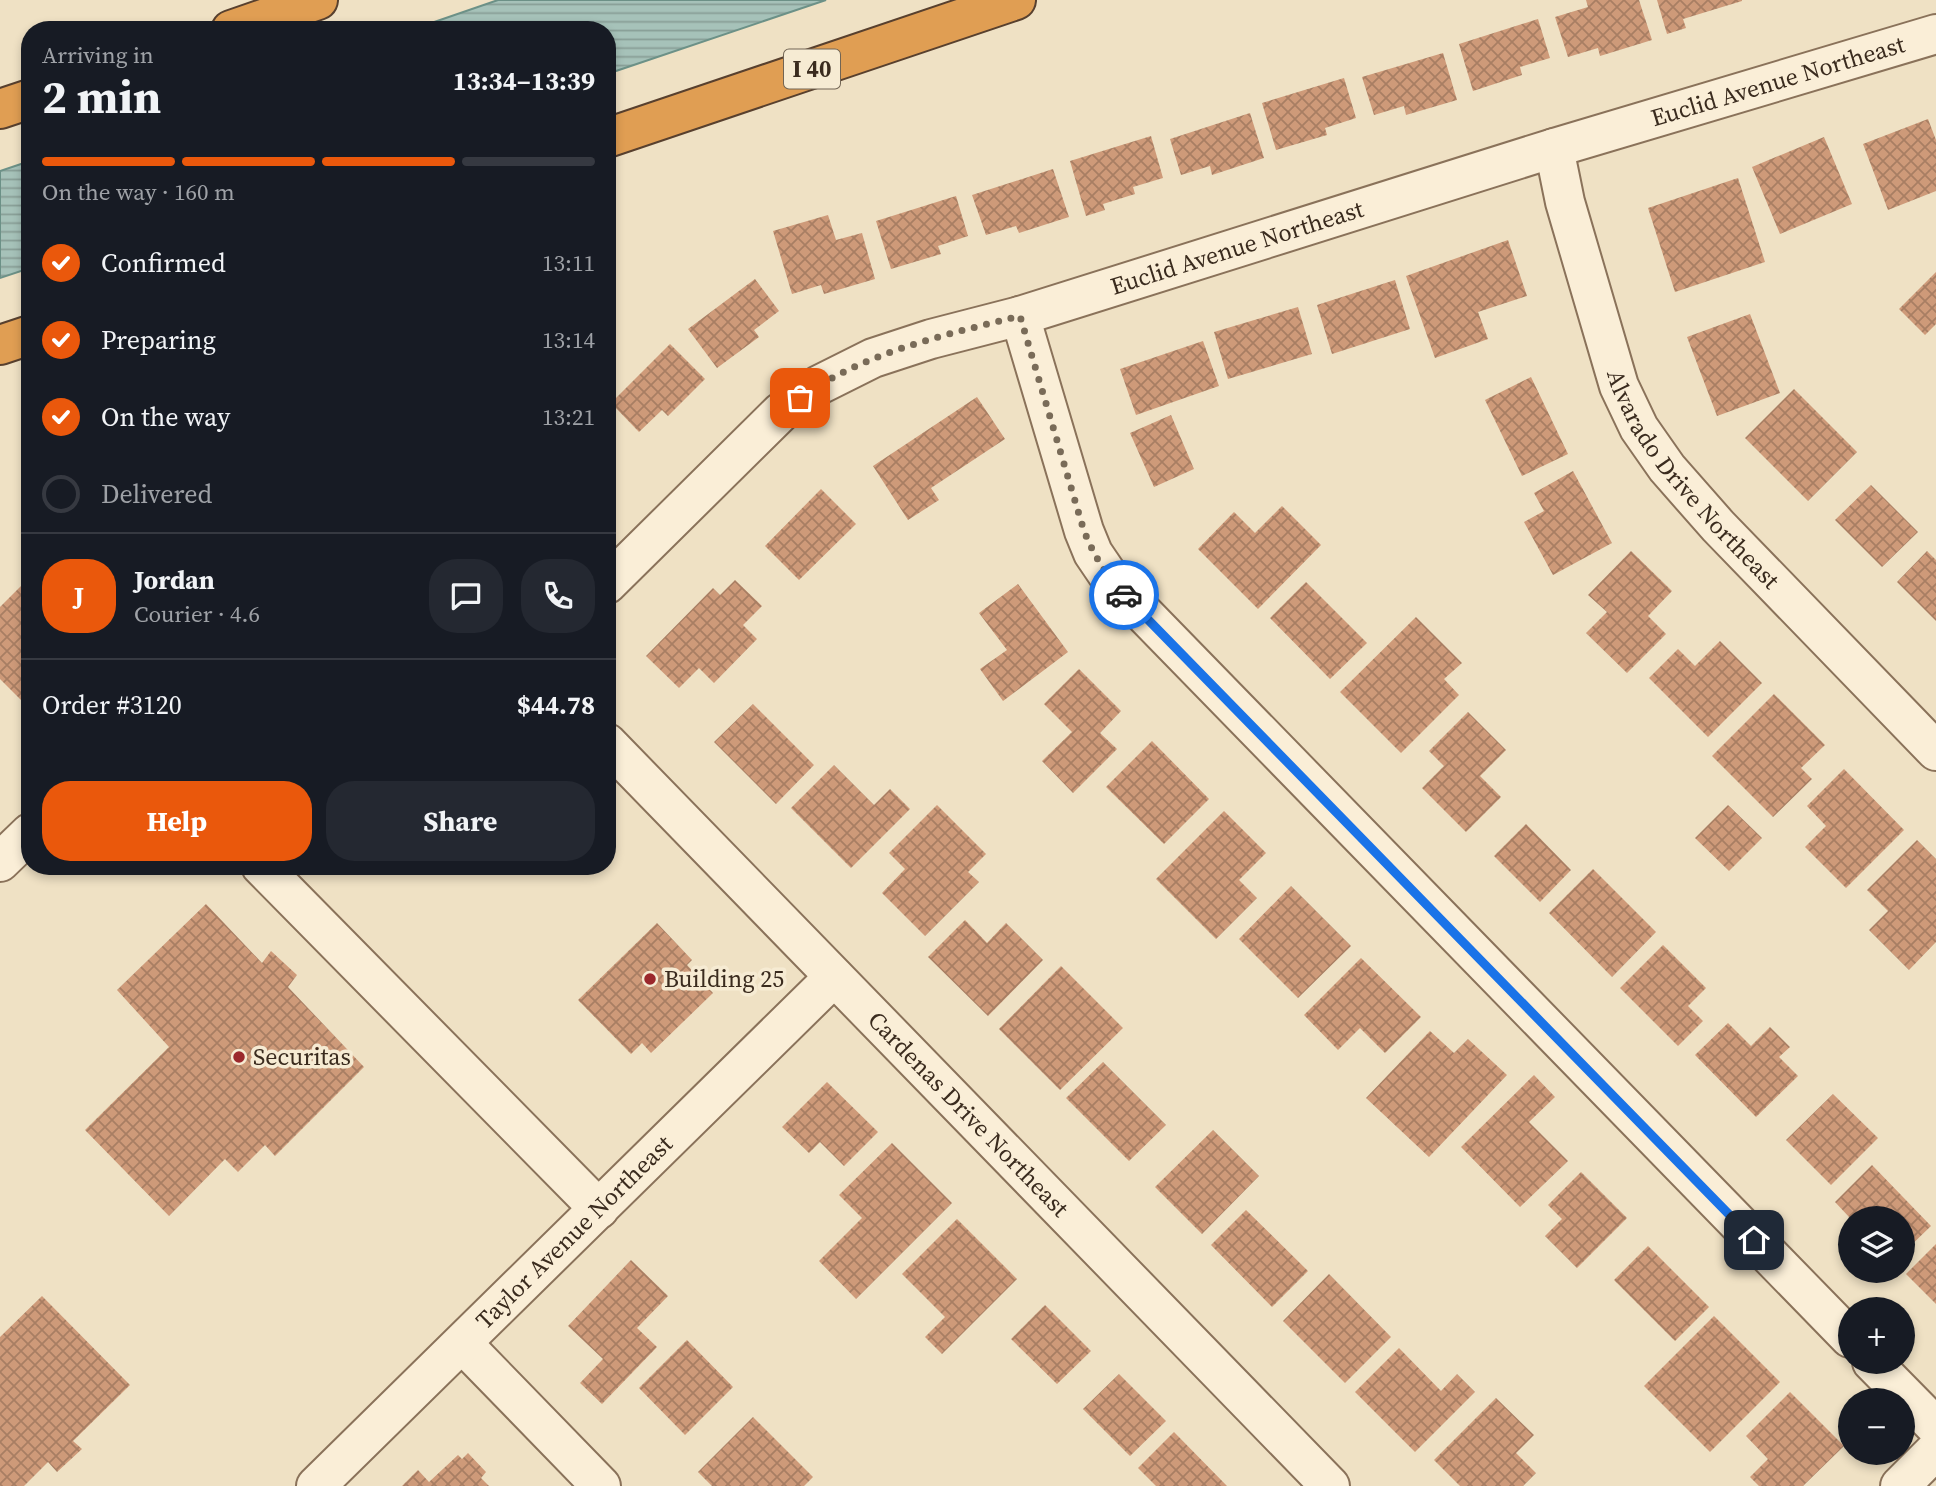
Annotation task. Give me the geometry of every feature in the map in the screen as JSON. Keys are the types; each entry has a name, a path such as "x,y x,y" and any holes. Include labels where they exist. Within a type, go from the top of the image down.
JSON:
{"highway":[{"path":"257,21 318,0"},
{"name":"I 40","path":"616,135 1016,0"},
{"path":"0,109 21,102"},
{"path":"0,345 21,338"}],"street":[{"name":"Euclid Avenue Northeast","path":"616,575 781,412 819,385 873,358 931,339 1020,316 1554,148 1936,34"},
{"name":"Alvarado Drive Northeast","path":"1554,148 1565,202 1619,386 1639,428 1667,468 1718,526 1936,751"},
{"path":"1020,316 1084,531 1093,553 1112,581 1838,1326"},
{"name":"Cardenas Drive Northeast","path":"616,752 1330,1486"},
{"path":"0,862 21,842"},
{"path":"270,875 599,1209"},
{"name":"Taylor Avenue Northeast","path":"316,1486 834,977"},
{"path":"463,1344 601,1486"},
{"path":"1884,1374 1936,1427"},
{"path":"1900,1486 1936,1450"}],"water":[{"path":"498,0 826,0 616,71 616,21 437,21"},
{"path":"21,164 21,271 0,278 0,171"}],"building":[{"path":"1586,0 1639,0 1652,40 1600,56 1598,48 1568,57 1555,17 1588,7"},
{"path":"1657,0 1742,1 1683,19 1686,28 1667,34"},
{"path":"1538,19 1550,58 1520,67 1522,75 1473,91 1459,44"},
{"path":"1443,53 1457,100 1406,115 1404,106 1374,115 1362,77"},
{"path":"1344,78 1356,118 1325,128 1327,135 1276,150 1262,103"},
{"path":"1250,113 1264,158 1212,175 1210,166 1181,175 1170,139"},
{"path":"1928,119 1936,140 1936,191 1888,210 1863,144"},
{"path":"1151,136 1163,178 1133,187 1135,194 1103,204 1105,210 1086,216 1070,161"},
{"path":"1824,137 1852,204 1780,234 1752,167"},
{"path":"1053,169 1069,217 1019,233 1016,226 986,235 972,195"},
{"path":"1738,178 1765,262 1675,292 1648,208"},
{"path":"956,196 968,236 938,246 941,254 891,269 876,221"},
{"path":"828,215 836,240 862,233 875,279 824,294 821,285 792,294 773,231"},
{"path":"1508,240 1527,296 1478,312 1488,339 1435,358 1406,276"},
{"path":"1936,272 1936,324 1925,335 1899,309"},
{"path":"755,279 779,311 754,330 759,337 717,368 688,329"},
{"path":"1395,280 1410,329 1332,354 1317,305"},
{"path":"1298,307 1312,354 1228,379 1214,332"},
{"path":"1750,314 1780,393 1717,416 1687,337"},
{"path":"1203,341 1219,386 1136,415 1120,369"},
{"path":"670,344 705,379 668,416 662,410 639,432 616,408 616,398"},
{"path":"1531,377 1568,454 1522,476 1485,400"},
{"path":"1794,389 1857,452 1808,501 1745,438"},
{"path":"977,397 1005,439 931,488 939,500 908,520 873,466"},
{"path":"1171,415 1194,469 1154,487 1130,433"},
{"path":"1573,471 1612,543 1553,575 1524,522 1544,511 1534,493"},
{"path":"1871,485 1918,532 1882,567 1835,520"},
{"path":"821,489 856,524 799,580 765,546"},
{"path":"1282,506 1321,545 1258,609 1198,549 1234,512 1255,533"},
{"path":"1631,551 1672,591 1648,616 1666,634 1627,673 1586,633 1607,612 1588,595"},
{"path":"1927,551 1936,560 1936,621 1897,582"},
{"path":"735,580 762,606 743,625 757,639 714,683 699,668 679,688 646,656 713,588 720,595"},
{"path":"1306,582 1367,643 1330,679 1270,618"},
{"path":"1018,584 1068,652 1003,701 980,669 1007,650 979,613"},
{"path":"21,586 21,700 0,679 0,607"},
{"path":"1416,617 1462,663 1444,679 1459,695 1401,753 1340,692"},
{"path":"1720,641 1762,683 1708,737 1649,678 1678,649 1695,666"},
{"path":"1079,669 1121,711 1100,733 1117,749 1073,793 1042,761 1072,732 1044,704"},
{"path":"1774,694 1825,745 1801,768 1812,779 1773,817 1712,756"},
{"path":"753,704 814,765 776,804 714,742"},
{"path":"1468,712 1506,750 1480,776 1501,797 1466,832 1422,788 1444,766 1429,751"},
{"path":"1152,741 1209,799 1164,844 1106,787"},
{"path":"834,765 874,805 890,789 910,809 851,868 791,808"},
{"path":"1844,769 1904,830 1846,888 1805,847 1826,826 1807,806"},
{"path":"937,805 986,854 968,872 979,882 925,936 882,893 905,869 889,853"},
{"path":"1728,805 1762,838 1729,871 1695,838"},
{"path":"1224,811 1266,853 1239,880 1257,898 1216,939 1156,879"},
{"path":"1526,824 1571,870 1540,902 1494,856"},
{"path":"1917,840 1936,859 1936,942 1909,970 1869,930 1888,911 1867,890"},
{"path":"1593,869 1656,932 1612,977 1549,913"},
{"path":"1291,886 1351,946 1298,998 1239,939"},
{"path":"206,904 262,963 271,951 297,975 288,987 364,1067 275,1156 265,1145 238,1172 225,1159 169,1216 85,1130 169,1047 117,990"},
{"path":"965,920 987,943 1006,923 1043,960 988,1016 928,957"},
{"name":"Building 25","path":"657,923 692,960 687,965 713,993 651,1053 642,1043 631,1054 578,1000"},
{"path":"1663,945 1706,988 1688,1006 1703,1021 1678,1046 1620,988"},
{"path":"1361,958 1421,1017 1385,1053 1360,1028 1338,1050 1304,1015"},
{"path":"1061,966 1123,1028 1060,1090 999,1029"},
{"path":"1728,1023 1751,1046 1770,1027 1790,1047 1779,1057 1798,1076 1756,1117 1695,1055"},
{"path":"1430,1031 1454,1053 1468,1039 1507,1075 1429,1157 1366,1098"},
{"path":"1103,1062 1166,1125 1129,1161 1066,1098"},
{"path":"1534,1075 1555,1097 1529,1122 1568,1161 1520,1207 1461,1147"},
{"path":"827,1082 878,1132 844,1166 820,1142 809,1153 782,1127"},
{"path":"1833,1094 1878,1138 1831,1185 1786,1140"},
{"path":"1213,1130 1259,1176 1202,1234 1155,1187"},
{"path":"892,1143 952,1203 856,1299 819,1261 862,1218 839,1195"},
{"path":"1872,1165 1912,1206 1839,1206 1835,1202"},
{"path":"1581,1172 1627,1218 1577,1268 1545,1236 1562,1219 1548,1205"},
{"path":"1915,1209 1931,1226 1915,1241"},
{"path":"1246,1210 1308,1271 1272,1307 1211,1245"},
{"path":"957,1219 1017,1279 942,1354 925,1337 945,1317 902,1274"},
{"path":"1936,1244 1936,1304 1915,1283 1915,1265"},
{"path":"1648,1246 1709,1307 1675,1341 1614,1280"},
{"path":"631,1260 668,1296 637,1328 657,1347 602,1404 580,1383 603,1359 568,1326"},
{"path":"1329,1274 1391,1337 1345,1383 1283,1321"},
{"path":"42,1296 130,1385 73,1441 82,1449 57,1472 48,1462 24,1486 0,1486 0,1337"},
{"path":"1045,1305 1091,1351 1057,1384 1011,1339"},
{"path":"1714,1316 1780,1382 1710,1452 1644,1386"},
{"path":"687,1340 733,1387 685,1435 639,1388"},
{"path":"1399,1348 1441,1391 1457,1374 1475,1392 1415,1452 1355,1392"},
{"path":"1119,1374 1166,1421 1130,1456 1083,1409"},
{"path":"1790,1392 1838,1440 1838,1452 1803,1486 1759,1486 1750,1477 1768,1459 1746,1436"},
{"path":"1496,1398 1534,1435 1516,1453 1536,1473 1523,1486 1460,1486 1434,1460"},
{"path":"753,1417 813,1477 804,1486 712,1486 698,1472"},
{"path":"1174,1432 1227,1486 1156,1486 1138,1468"},
{"path":"468,1453 486,1472 481,1478 489,1486 402,1486 418,1470 429,1482 458,1455 462,1459"}],"way so far":[{"path":"800,398 819,385 873,358 931,339 1020,316 1084,531 1093,553 1124,595"}],"place":[{"name":"Building 25","path":"650,979"},
{"name":"Securitas","path":"239,1057"}],"route":[{"path":"1124,595 1754,1240"}]}
